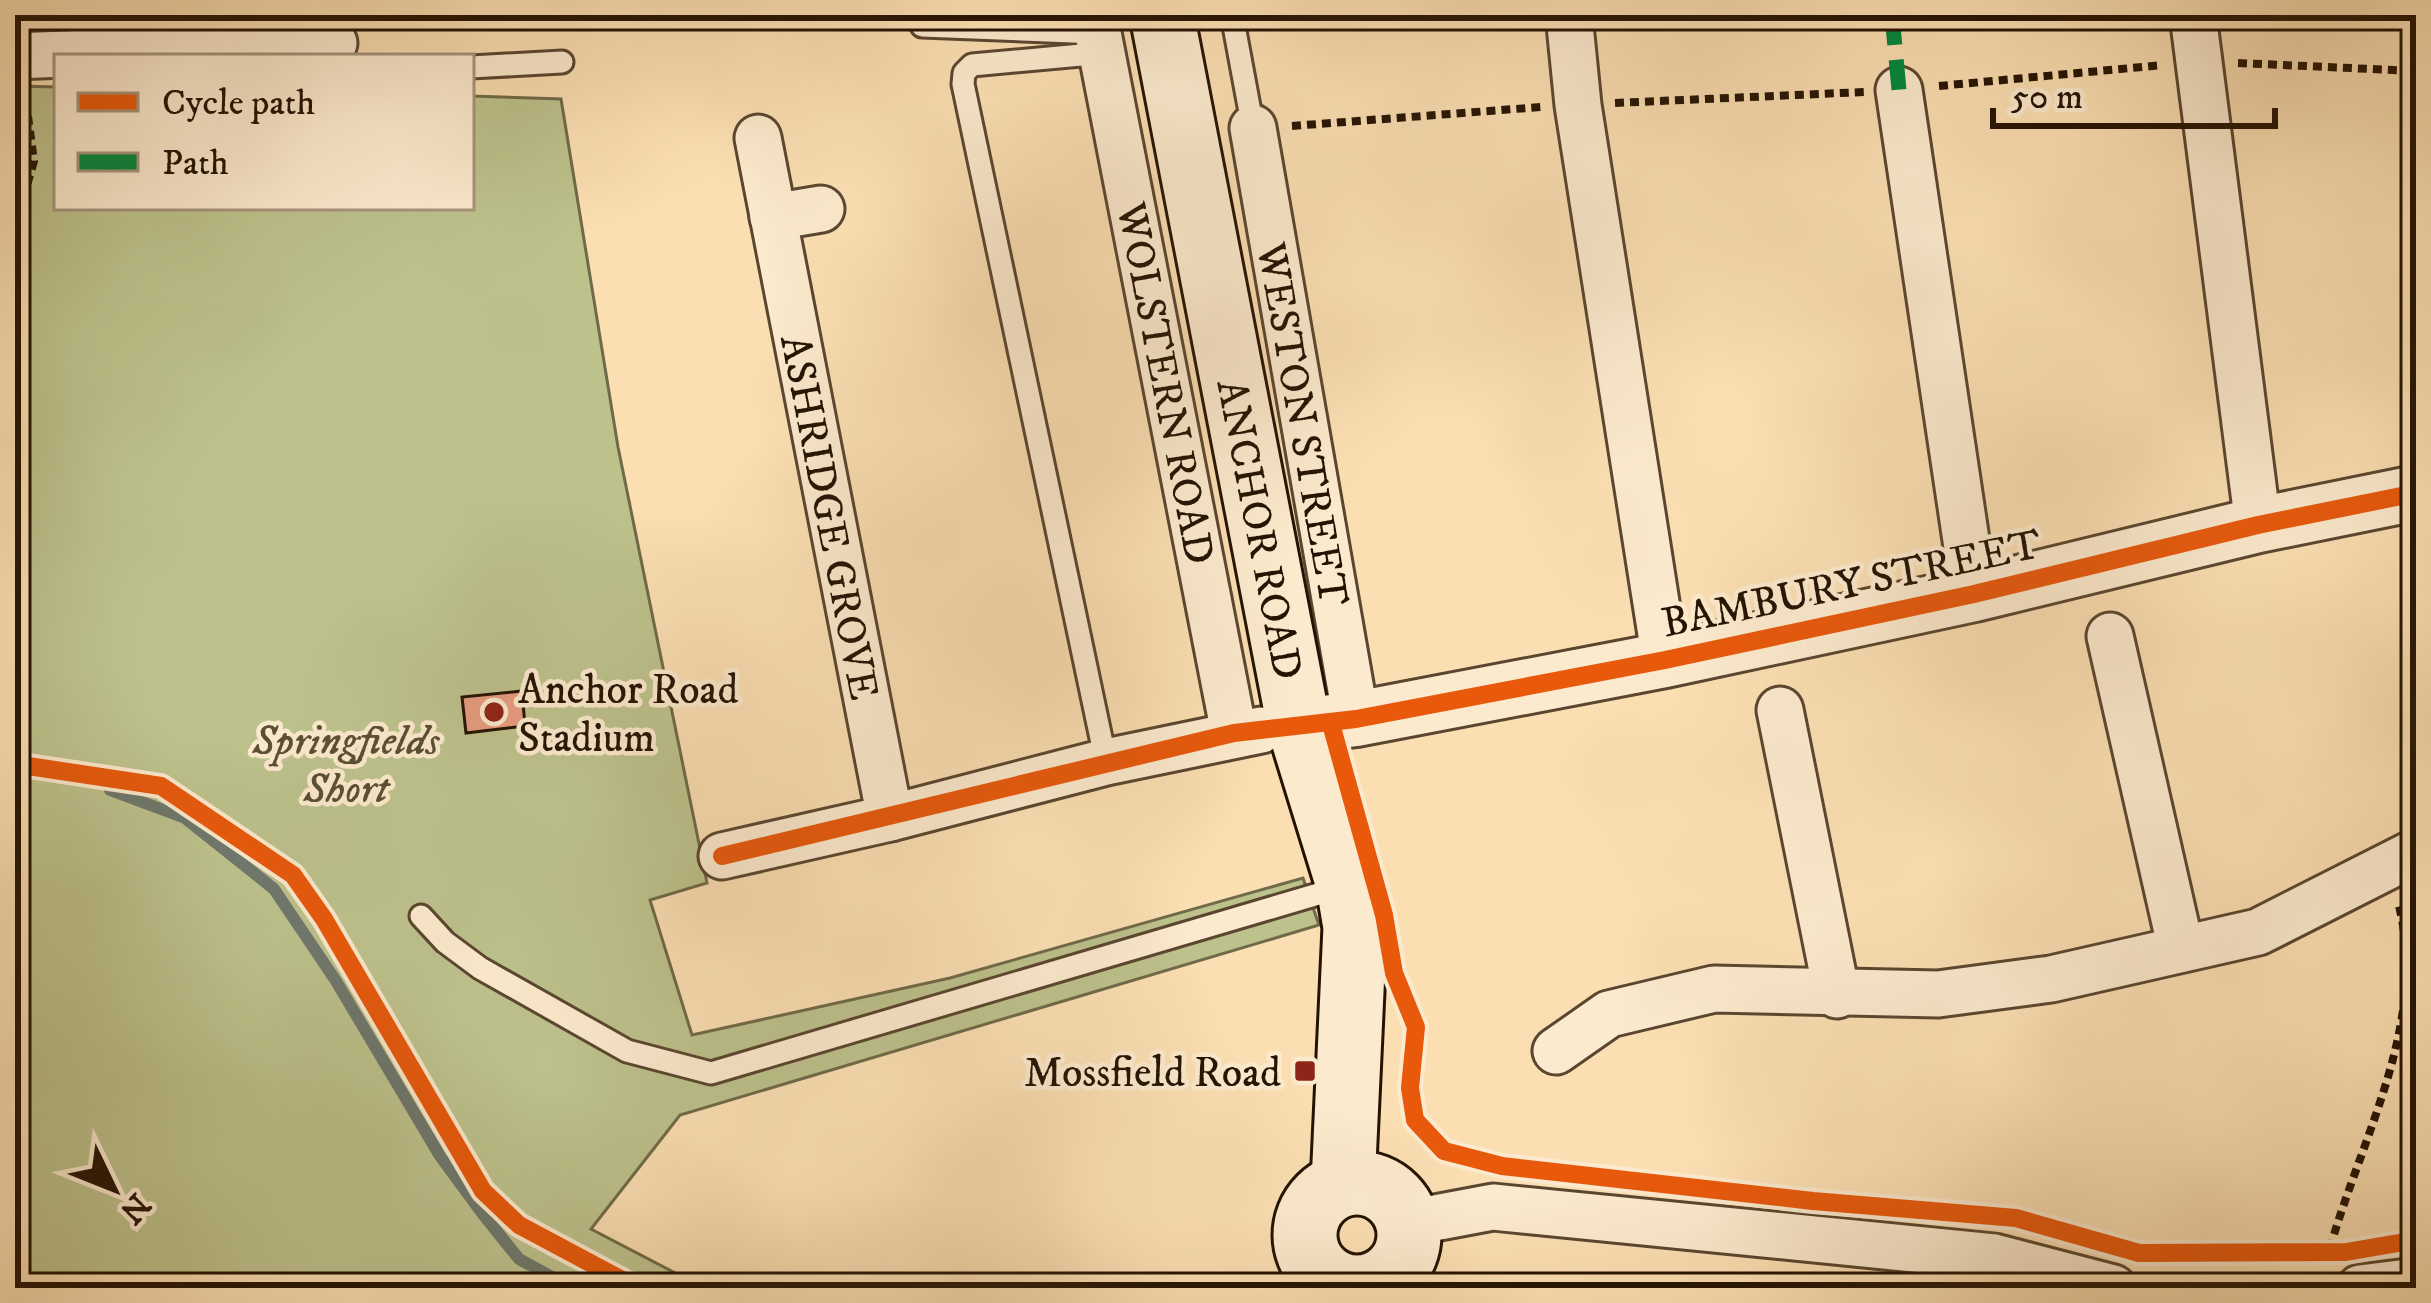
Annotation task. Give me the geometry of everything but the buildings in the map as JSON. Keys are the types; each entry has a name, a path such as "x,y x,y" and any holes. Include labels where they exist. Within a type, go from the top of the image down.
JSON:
{"main road":[{"name":"ANCHOR ROAD","path":"1162,15 1328,723 1355,927 1343,1184"},
{"path":"1343,1184 1373,1185 1389,1193 1408,1222 1404,1258 1375,1286 1340,1285 1324,1276 1306,1248 1308,1216 1314,1205 1343,1184"}],"street":[{"path":"1569,15 1578,105 1665,660"},
{"path":"2193,15 2258,525"},
{"name":"WOLSTERN ROAD","path":"1100,43 1234,733"},
{"path":"17,47 321,51"},
{"path":"1899,90 1974,594"},
{"name":"WESTON STREET","path":"1253,128 1328,723"},
{"name":"ASHRIDGE GROVE","path":"758,138 890,818"},
{"path":"772,217 820,209"},
{"name":"BAMBURY STREET","path":"1328,723 1665,660 2416,493"},
{"path":"2110,635 2181,950"},
{"path":"1780,710 1837,994"},
{"path":"722,856 1234,733 1328,723"},
{"path":"1556,1052 1609,1015 1714,989 1938,994 2051,979 2181,950 2258,932 2402,859"},
{"path":"1408,1222 1493,1208 1538,1212 1994,1257 2113,1288"},
{"path":"2340,1265 2416,1281"}],"lane":[{"path":"1232,15 1253,128"},
{"path":"922,26 1100,43"},
{"path":"1100,43 972,65 963,84 1106,762"},
{"path":"474,68 562,62"},
{"path":"421,916 445,942 480,968 627,1052 711,1073 1348,885"}],"path":[{"path":"15,227 34,161 17,47"},
{"path":"1253,128 1578,105 1899,90 2197,62 2416,71"},
{"path":"2305,1252 2340,1265 2407,1004 2402,859"}],"green space":[{"name":"Springfields Short","path":"15,86 54,87 54,210 474,210 474,96 561,99 618,447 707,883 650,900 692,1035 950,978 1303,878 1319,925 680,1115 591,1229 704,1288 15,1288"}],"waterway":[{"path":"110,790 185,818 274,889 336,981 440,1156 482,1213 519,1259 572,1288"}],"marked path":[{"path":"1892,15 1899,90"}],"cycle path":[{"path":"722,856 1234,733 1356,719 1665,660 2416,493"},
{"path":"1331,724 1384,915 1394,973 1416,1027 1410,1088 1415,1120 1444,1151 1502,1166 2016,1218 2139,1253 2346,1252 2416,1240"},
{"path":"15,764 161,786 293,875 324,919 483,1191 519,1225 637,1288"}],"place":[{"name":"Anchor Road Stadium","path":"494,712"},
{"name":"Mossfield Road","path":"1305,1071"}]}
